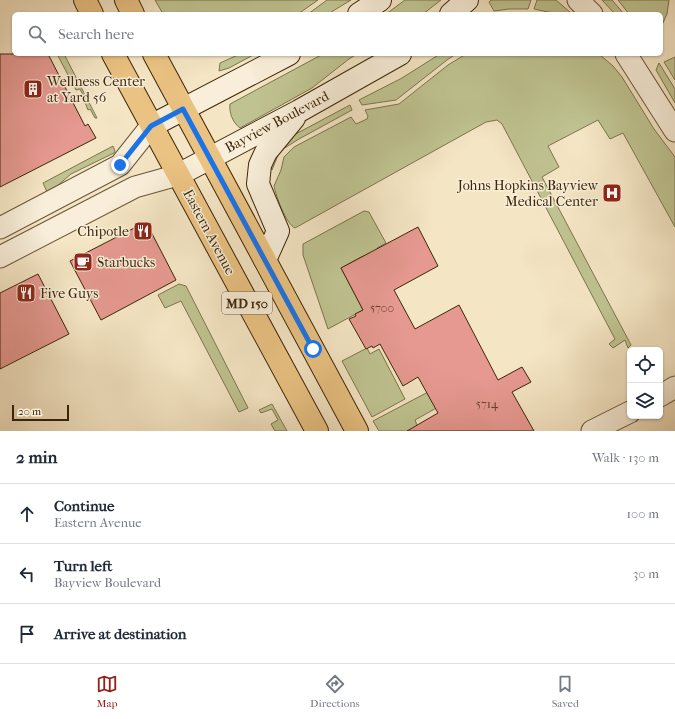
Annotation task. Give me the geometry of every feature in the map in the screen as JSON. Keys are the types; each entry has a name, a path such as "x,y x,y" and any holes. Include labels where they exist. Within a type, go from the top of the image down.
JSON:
{"main road":[{"path":"85,0 91,12"},
{"path":"126,0 133,12"},
{"name":"Eastern Avenue","path":"114,56 317,431"},
{"name":"MD 150","path":"155,56 357,431"}],"street":[{"path":"361,12 380,0"},
{"path":"454,12 467,0"},
{"path":"578,0 590,12"},
{"path":"0,228 120,165 151,126 284,56"},
{"name":"Bayview Boulevard","path":"0,257 134,187 178,175 299,111 396,56"},
{"path":"625,57 675,131"},
{"path":"265,260 278,232 258,184 260,165 266,152 299,111"},
{"path":"663,394 675,387"},
{"path":"592,431 627,414"}],"green space":[{"path":"155,0 318,0 301,12 162,12"},
{"path":"327,0 351,0 331,12 311,12"},
{"path":"405,0 441,0 426,12 389,12"},
{"path":"491,0 531,0 528,9 494,11 489,2"},
{"path":"537,0 556,0 570,12 548,12 534,9"},
{"path":"602,0 612,0 622,12 613,12"},
{"path":"618,0 669,0 667,14 663,23 663,12 627,12"},
{"path":"58,56 65,56 97,118 95,118 90,109 88,110 80,89 76,90"},
{"path":"236,56 251,56 229,68 219,71 220,63"},
{"path":"319,56 354,56 312,88 240,128 233,120 230,104"},
{"path":"437,56 453,56 396,100 362,105 359,100 402,78"},
{"path":"463,56 601,56 613,66 622,77 654,129 675,157 675,227 623,133 610,139 598,120 548,146 559,167 542,177 630,343 631,345 629,347 625,340 613,348 609,344 615,339 502,124 497,120 486,122 295,228 288,221 279,203 274,186 281,170 284,157 294,147 351,117 356,124 367,119 368,116 365,110 399,104 448,65"},
{"path":"675,57 675,80 664,62"},
{"path":"659,63 675,89 675,103 656,70"},
{"path":"350,105 352,110 283,149 278,155 272,170 269,165 292,136"},
{"path":"113,146 115,151 114,153 71,174 48,194 43,183"},
{"path":"364,211 369,212 386,243 377,248 378,250 341,268 363,310 328,329 303,255 303,244"},
{"path":"179,284 186,286 248,408 239,412 181,301 165,308 158,295"},
{"path":"367,348 370,354 379,349 405,399 372,417 342,361"},
{"path":"468,371 488,379 415,420 418,428 412,431 379,431 373,421"},
{"path":"272,404 287,431 275,431 271,424 278,420 272,409 261,413 259,410"}],"building":[{"name":"Wellness Center at Yard 56","path":"0,54 12,54 12,56 49,56 85,126 88,124 96,138 0,187"},
{"path":"146,222 176,280 101,320 70,261"},
{"path":"418,227 438,266 394,290 415,329 459,305 498,380 522,367 531,382 512,392 534,431 407,431 438,413 418,377 403,386 380,344 373,348 372,346 366,349 349,319 356,316 355,314 363,310 341,268"},
{"path":"38,274 69,334 0,369 0,293"}],"place":[{"name":"Wellness Center at Yard 56","path":"33,89"},
{"name":"Johns Hopkins Bayview Medical Center","path":"612,193"},
{"name":"Chipotle","path":"143,231"},
{"name":"Starbucks","path":"83,262"},
{"name":"Five Guys","path":"26,293"}],"route":[{"path":"120,165 151,126 183,109 313,349"}]}
